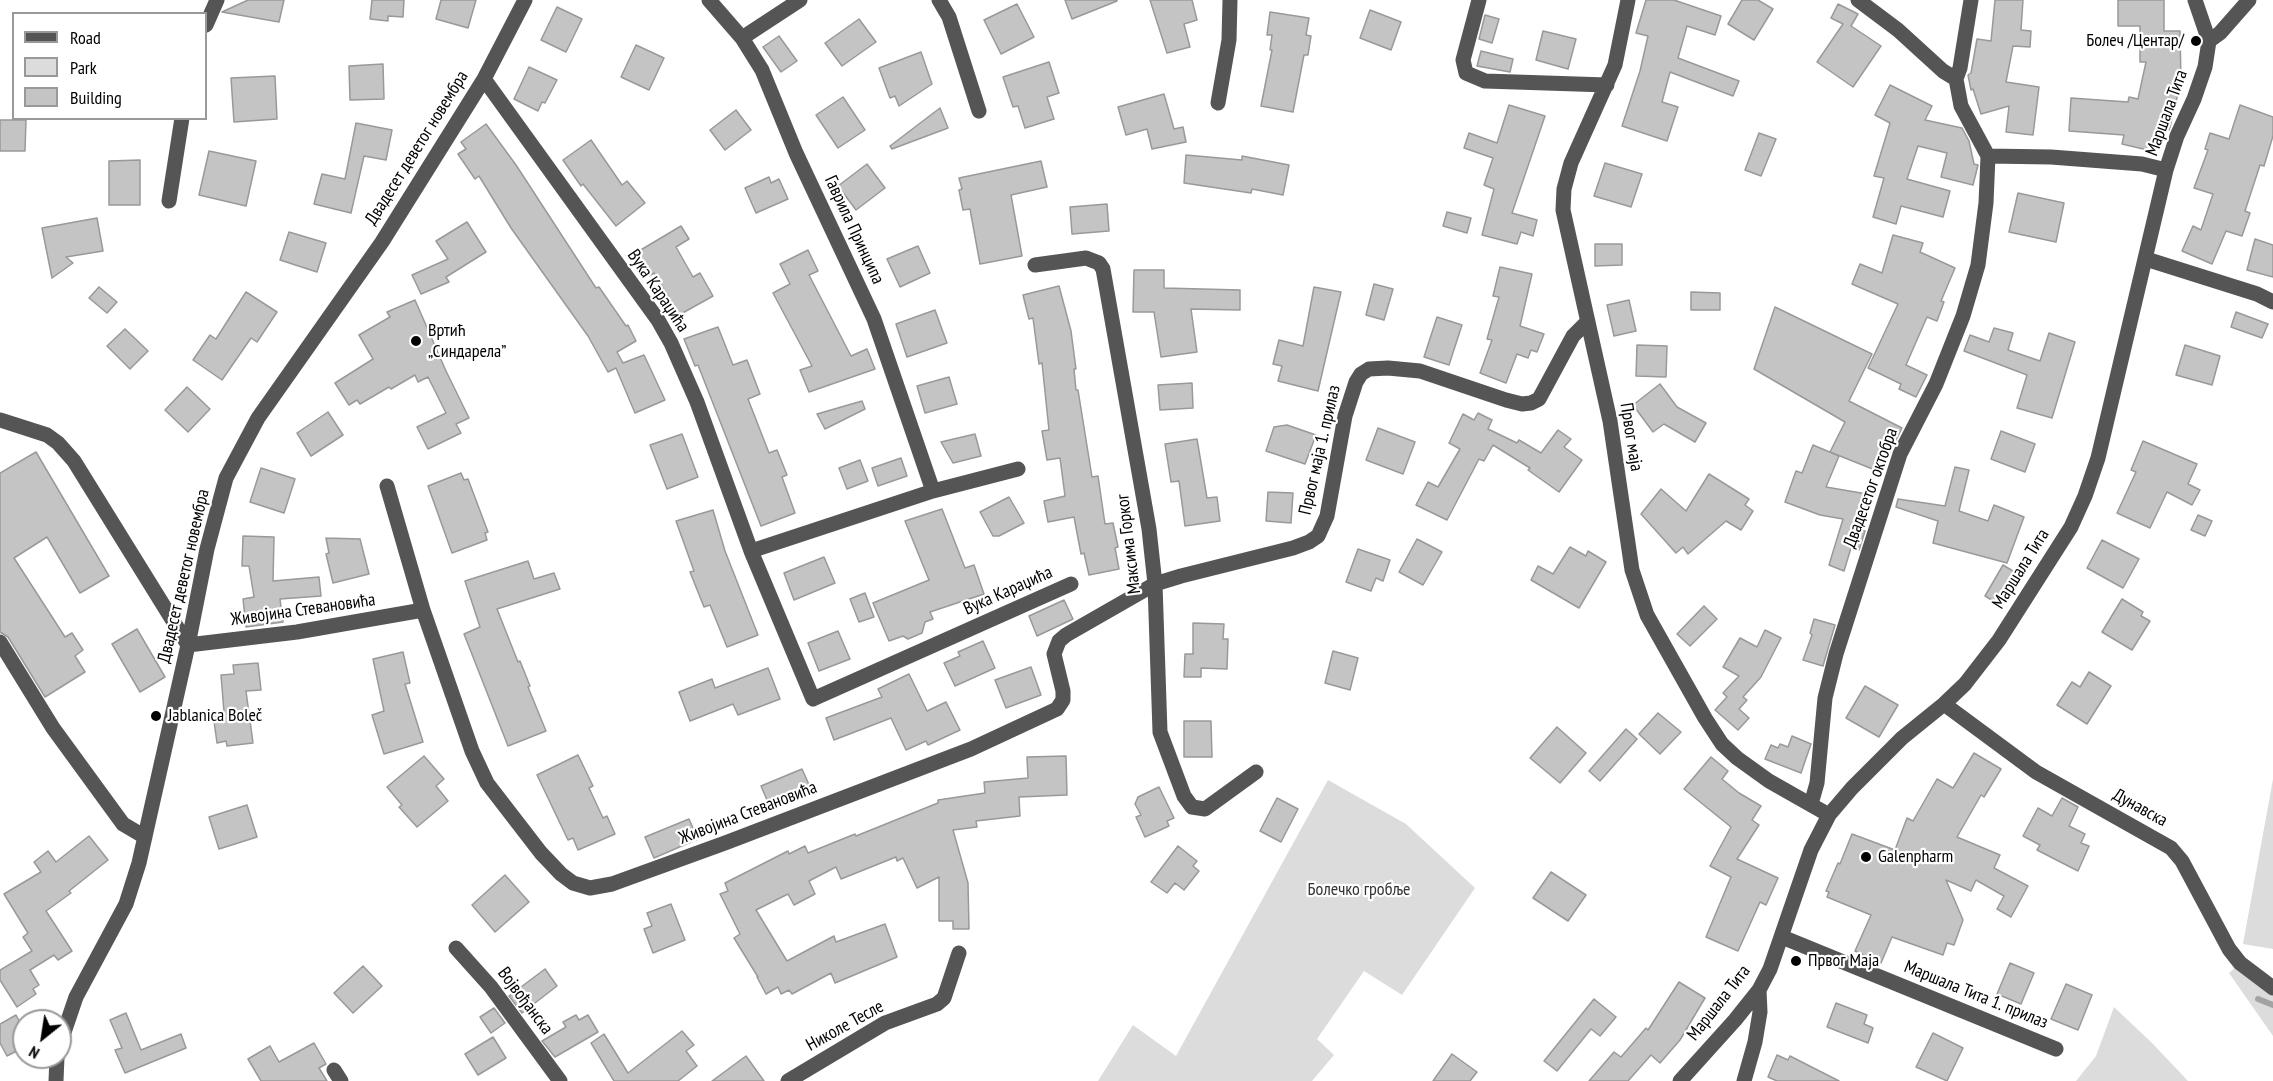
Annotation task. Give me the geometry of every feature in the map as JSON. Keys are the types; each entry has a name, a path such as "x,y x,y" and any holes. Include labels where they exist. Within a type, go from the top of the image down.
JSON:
{"street":[{"path":"207,23 218,0"},
{"name":"Двадесет деветог новембра","path":"72,1009 76,997 126,904 145,837 207,549 226,478 258,418 382,242 484,80 525,0"},
{"name":"Гаврила Принципа","path":"709,0 742,38 762,70 796,153 874,319 933,491"},
{"path":"742,38 800,0"},
{"path":"939,0 949,16 979,111"},
{"path":"1218,103 1229,40 1230,0"},
{"path":"1479,0 1463,60 1466,74 1485,81 1607,85"},
{"name":"Првог маја","path":"1628,0 1615,65 1584,132 1564,189 1563,210 1610,421 1632,570 1647,615 1722,744 1750,769 1829,816"},
{"path":"1858,0 1878,14 1943,71 1956,79"},
{"path":"1971,0 1960,68 1956,79 1957,94 1988,156 2051,157 2142,164 2166,170"},
{"path":"2195,0 2208,41 2220,33 2249,0"},
{"name":"Маршала Тита","path":"1680,1081 1759,990 1782,937 1811,850 1829,816 1852,788 1902,738 1965,684 1999,640 2066,534 2085,496 2098,458 2166,170 2205,67 2208,41"},
{"name":"Вука Караџића","path":"484,80 658,320 671,343 697,402 751,551 813,699 1071,584"},
{"path":"168,201 182,120"},
{"name":"Двадесетог октобра","path":"1811,804 1817,783 1825,698 1836,654 1900,454 1936,384 1963,316 1978,265 1986,203 1988,156"},
{"name":"Максима Горког","path":"1035,265 1086,258 1093,259 1103,269 1149,529 1155,584 1160,732 1187,802 1192,807 1206,809 1256,771"},
{"path":"2146,260 2257,294 2273,302"},
{"name":"Првог маја 1. прилаз","path":"1155,584 1293,548 1310,542 1318,536 1327,516 1346,416 1356,382 1361,374 1369,369 1419,371 1506,400 1522,404 1531,403 1539,399 1574,336 1588,321"},
{"path":"0,420 47,435 58,443 74,461 188,645"},
{"path":"751,551 933,491 1018,469"},
{"name":"Живојина Стевановића","path":"387,486 423,610 472,751 487,783 541,853 561,874 573,883 590,888 612,884 971,749 1057,709 1063,700 1054,654 1059,641 1155,584"},
{"name":"Живојина Стевановића","path":"188,645 307,631 423,610"},
{"path":"0,642 53,728 123,824 145,837"},
{"name":"Дунавска","path":"1944,704 2036,772 2171,848 2182,861 2229,949 2240,963 2273,988"},
{"name":"Маршала Тита 1. прилаз","path":"1782,937 2056,1049"},
{"name":"Војвођанска","path":"456,948 491,987 560,1081"},
{"name":"Николе Тесле","path":"788,1081 885,1023 925,1009 944,998 959,953"},
{"path":"1744,1081 1755,1042 1760,1012 1759,990"}],"green space":[{"path":"2273,779 2273,949 2243,944"},
{"name":"Болечко гробље","path":"1328,780 1406,824 1475,888 1402,995 1364,971 1317,1039 1334,1055 1312,1081 1098,1081 1133,1025 1176,1056"},
{"path":"2237,966 2273,994 2273,1036 2229,973"},
{"path":"2114,1007 2188,1081 2076,1081 2096,1056"}],"building":[{"path":"248,0 284,0 279,22 222,12"},
{"path":"372,0 404,0 403,17 388,16 388,21 370,19"},
{"path":"441,0 476,0 468,28 436,19"},
{"path":"1065,0 1117,0 1117,1 1072,19"},
{"path":"1150,0 1192,0 1197,20 1184,24 1190,47 1167,53"},
{"path":"1646,0 1674,0 1721,16 1715,35 1687,26 1678,58 1739,81 1733,96 1670,72 1662,102 1678,107 1667,141 1622,126 1640,71 1648,36 1636,33"},
{"path":"1742,0 1758,0 1773,9 1754,40 1728,24"},
{"path":"1995,0 2023,0 2021,30 2031,31 2030,47 2013,46 2006,82 2039,87 2033,135 2006,132 2009,106 1981,114 1973,89 1971,90 1968,75 1971,73 1977,39 1991,41"},
{"path":"2118,0 2164,0 2164,31 2180,31 2181,81 2169,130 2161,128 2156,152 2122,144 2124,135 2069,131 2071,98 2128,102 2129,97 2138,99 2146,62 2140,62 2140,26 2118,26"},
{"path":"1017,4 1034,37 1001,54 984,20"},
{"path":"1838,4 1858,14 1851,26 1881,46 1853,87 1817,62 1843,24 1831,18"},
{"path":"557,7 582,19 566,52 541,40"},
{"path":"1370,10 1401,22 1391,50 1360,38"},
{"path":"1270,12 1309,18 1306,35 1311,36 1308,55 1304,55 1293,112 1261,106 1272,50 1270,50 1272,35 1267,35"},
{"path":"1485,15 1499,19 1492,43 1479,39"},
{"path":"859,19 876,42 842,66 825,43"},
{"path":"1543,31 1576,39 1568,69 1536,60"},
{"path":"779,36 797,61 781,72 763,47"},
{"path":"636,45 664,58 649,90 621,77"},
{"path":"1481,51 1513,59 1510,72 1477,66"},
{"path":"921,52 932,84 899,106 895,96 890,98 879,68"},
{"path":"1049,62 1059,93 1047,97 1054,119 1025,128 1018,106 1013,107 1003,77"},
{"path":"383,64 384,99 350,100 349,66"},
{"path":"529,67 557,80 538,111 514,99"},
{"path":"275,76 277,119 234,122 231,78"},
{"path":"1890,85 1932,106 1925,120 1962,128 1969,141 1974,164 1978,165 1973,185 1941,177 1947,153 1918,146 1907,179 1950,191 1943,217 1901,206 1896,224 1873,217 1884,178 1874,176 1890,123 1875,115"},
{"path":"1164,94 1174,129 1183,127 1186,142 1152,149 1147,129 1126,135 1118,107"},
{"path":"843,97 865,130 838,148 816,115"},
{"path":"1509,105 1545,116 1512,213 1537,220 1533,236 1521,232 1517,244 1482,235 1494,189 1484,185 1493,158 1464,148 1469,133 1497,143"},
{"path":"2240,105 2273,117 2273,136 2264,166 2260,165 2245,211 2250,213 2242,236 2226,231 2212,264 2182,251 2193,226 2201,230 2213,194 2194,188 2208,150 2205,149 2210,133 2229,139"},
{"path":"940,108 948,128 892,149 890,146"},
{"path":"736,110 751,130 725,150 710,130"},
{"path":"0,120 26,120 25,151 0,151"},
{"path":"356,123 392,130 386,160 364,156 351,213 314,204 322,174 345,179"},
{"path":"486,124 516,165 596,288 599,287 626,326 628,325 636,341 617,352 623,363 644,355 665,400 635,413 616,368 608,372 588,336 511,228 479,176 475,179 458,154 466,149 461,142"},
{"path":"1759,133 1776,139 1761,176 1745,170"},
{"path":"591,140 622,185 627,181 645,203 616,226 583,184 581,186 563,160"},
{"path":"209,151 256,161 246,206 199,195"},
{"path":"1186,155 1242,160 1242,156 1289,165 1283,195 1252,189 1251,193 1184,183"},
{"path":"140,160 140,205 109,205 109,161"},
{"path":"1041,161 1047,187 1011,195 1022,256 980,264 970,209 963,210 959,178"},
{"path":"1605,163 1642,174 1631,207 1594,196"},
{"path":"867,164 885,188 856,210 838,186"},
{"path":"769,177 771,183 779,179 788,199 756,213 745,188"},
{"path":"2018,193 2064,203 2056,242 2009,232"},
{"path":"1107,204 1109,231 1072,234 1070,207"},
{"path":"1447,212 1471,218 1467,233 1443,226"},
{"path":"97,218 103,251 66,257 73,263 52,278 42,228"},
{"path":"467,222 486,252 446,277 449,282 421,294 412,275 448,259 436,241"},
{"path":"681,226 689,239 676,247 693,277 700,273 713,296 679,315 654,273 649,276 634,254"},
{"path":"289,232 326,243 317,272 280,260"},
{"path":"1893,235 1923,243 1920,252 1955,268 1941,301 1944,302 1937,321 1927,317 1906,365 1927,375 1916,397 1899,389 1901,384 1868,368 1898,304 1852,284 1860,264 1882,273"},
{"path":"2255,239 2273,245 2273,277 2247,270"},
{"path":"1595,244 1622,244 1622,265 1595,266"},
{"path":"918,246 930,273 900,287 887,259"},
{"path":"808,250 818,271 809,275 851,356 867,349 875,369 809,392 800,370 812,366 773,293 790,284 780,264"},
{"path":"1500,267 1532,274 1520,326 1544,334 1537,352 1531,350 1528,358 1517,354 1506,383 1480,373 1492,340 1487,339 1499,297 1493,296"},
{"path":"1134,270 1164,270 1164,288 1240,290 1240,310 1191,309 1197,352 1161,357 1154,312 1133,312"},
{"path":"1374,284 1393,289 1384,320 1366,315"},
{"path":"1059,286 1071,331 1076,390 1078,390 1092,477 1098,476 1105,524 1113,523 1118,547 1115,548 1119,569 1089,575 1084,553 1081,554 1074,517 1048,522 1044,501 1065,496 1060,458 1047,460 1042,431 1049,430 1042,363 1039,364 1033,318 1029,319 1023,295"},
{"path":"99,287 117,302 107,313 89,298"},
{"path":"1314,287 1341,292 1318,391 1278,381 1282,366 1273,364 1279,340 1303,346"},
{"path":"246,292 277,312 257,342 251,338 222,380 193,360 210,335 216,339"},
{"path":"1691,292 1720,293 1720,310 1691,310"},
{"path":"415,300 469,418 456,424 461,433 428,449 417,427 446,413 428,377 418,382 415,375 360,404 357,400 349,405 335,383 373,359 359,335 390,317 387,312"},
{"path":"1629,300 1636,331 1614,336 1607,305"},
{"path":"1775,307 1872,354 1849,401 1902,428 1880,472 1830,452 1845,422 1754,369"},
{"path":"935,310 947,343 907,357 896,324"},
{"path":"2236,312 2268,324 2262,338 2231,327"},
{"path":"1437,317 1462,325 1449,365 1424,357"},
{"path":"718,327 733,365 747,360 760,394 748,399 769,453 777,450 787,475 782,477 795,513 761,526 698,365 695,366 684,339"},
{"path":"1994,328 2013,333 2008,350 2040,361 2049,333 2075,342 2052,418 2017,408 2027,375 1964,351 1970,335 1989,342"},
{"path":"125,329 148,351 130,369 107,346"},
{"path":"1637,345 1667,346 1666,377 1636,376"},
{"path":"2185,345 2220,356 2212,385 2176,375"},
{"path":"949,377 957,404 925,413 917,386"},
{"path":"1192,383 1193,408 1160,410 1158,385"},
{"path":"1660,384 1677,407 1706,423 1695,442 1664,424 1653,432 1633,405"},
{"path":"187,387 210,409 188,432 165,410"},
{"path":"862,401 865,409 825,429 817,414"},
{"path":"328,412 343,435 311,456 297,433"},
{"path":"1478,413 1492,420 1488,429 1517,443 1519,440 1541,453 1558,430 1571,439 1564,447 1582,460 1559,492 1528,470 1530,468 1493,445 1484,461 1479,459 1447,520 1416,505 1428,482 1438,487 1460,449 1449,443 1463,414 1474,420"},
{"path":"1287,425 1316,435 1305,464 1266,451 1274,427"},
{"path":"1378,428 1415,442 1403,474 1366,460"},
{"path":"2001,431 2035,444 2025,472 1991,459"},
{"path":"682,434 698,477 667,489 650,445"},
{"path":"975,434 981,456 953,463 941,442"},
{"path":"1197,439 1207,498 1217,497 1220,521 1185,526 1179,481 1171,482 1165,444"},
{"path":"2143,441 2197,464 2188,484 2200,490 2192,505 2167,492 2150,528 2117,513 2136,472 2131,470"},
{"path":"1813,445 1839,456 1826,487 1867,494 1861,530 1865,531 1859,550 1851,548 1844,571 1829,565 1843,519 1820,515 1785,502 1796,471 1802,473"},
{"path":"36,452 109,576 80,593 47,537 14,558 65,637 72,633 83,650 75,656 85,672 45,697 8,637 0,632 0,473"},
{"path":"901,458 907,476 878,486 872,468"},
{"path":"860,460 868,481 847,489 839,468"},
{"path":"1955,467 1969,470 1959,511 1988,521 1994,505 2024,517 2007,563 1933,543 1938,521 1896,507 1898,499 1945,506"},
{"path":"261,468 295,479 284,513 250,502"},
{"path":"461,473 464,480 468,479 488,532 485,533 487,540 452,553 428,486"},
{"path":"1709,474 1749,499 1745,505 1753,511 1741,530 1726,521 1688,554 1683,547 1676,553 1641,514 1661,489 1686,511"},
{"path":"1268,492 1293,493 1291,523 1266,521"},
{"path":"1009,497 1024,523 999,536 993,536 980,512"},
{"path":"942,509 965,568 974,565 984,594 930,612 933,619 925,622 922,633 908,639 903,636 889,641 873,603 929,580 905,521"},
{"path":"713,510 725,551 758,635 727,647 710,605 704,607 690,572 694,571 676,521"},
{"path":"2198,515 2212,521 2205,536 2191,530"},
{"path":"243,536 274,537 273,581 319,577 321,596 280,599 283,622 246,627 243,599 254,597 249,566 242,566"},
{"path":"326,538 360,539 369,574 333,583 326,554 329,553"},
{"path":"1417,539 1442,552 1423,585 1399,572"},
{"path":"2102,540 2139,559 2123,588 2087,568"},
{"path":"1570,547 1586,556 1588,551 1606,562 1579,608 1531,580 1538,566 1553,574"},
{"path":"1358,549 1390,560 1383,581 1376,578 1371,591 1346,582"},
{"path":"824,557 835,583 794,600 784,573"},
{"path":"528,561 534,579 554,573 560,589 497,609 518,662 520,661 546,731 508,746 464,634 480,627 465,581"},
{"path":"2003,565 2018,574 2000,605 1985,596"},
{"path":"865,593 874,617 859,622 850,599"},
{"path":"2122,599 2143,612 2141,616 2150,621 2132,650 2102,632"},
{"path":"1064,600 1073,619 1037,636 1029,616"},
{"path":"1704,606 1717,619 1690,646 1677,634"},
{"path":"1814,619 1835,625 1823,666 1803,660 1812,635 1810,633"},
{"path":"1193,623 1224,624 1223,639 1228,639 1227,669 1201,668 1201,677 1184,677 1185,654 1193,654"},
{"path":"137,629 165,677 140,692 112,644"},
{"path":"1765,630 1781,638 1761,677 1743,697 1747,700 1739,709 1749,718 1738,730 1715,710 1727,697 1723,693 1739,676 1723,667 1740,638 1757,647"},
{"path":"838,631 850,659 819,671 808,643"},
{"path":"983,641 995,668 955,686 944,663 960,656 958,652"},
{"path":"1333,651 1358,658 1350,690 1325,683"},
{"path":"403,652 410,683 405,684 423,742 384,754 372,715 384,711 373,659"},
{"path":"258,663 261,690 246,691 253,743 227,746 226,741 217,743 213,714 224,712 221,675 234,674 233,665"},
{"path":"1031,667 1041,695 1006,708 995,680"},
{"path":"768,668 780,699 738,715 733,704 690,721 679,692 712,679 715,688"},
{"path":"2089,672 2111,686 2087,724 2057,705 2072,682 2080,687"},
{"path":"909,674 927,711 946,702 960,730 928,745 926,741 906,750 891,718 834,740 826,718 882,697 878,689"},
{"path":"1865,686 1898,705 1879,737 1846,718"},
{"path":"1658,713 1681,732 1660,754 1639,734"},
{"path":"1184,721 1211,721 1212,757 1184,757"},
{"path":"1557,727 1586,753 1560,783 1530,758"},
{"path":"1626,729 1637,739 1600,781 1589,771"},
{"path":"1792,736 1811,744 1801,773 1765,759 1771,745 1778,748 1780,744 1788,747"},
{"path":"1974,753 2001,769 1984,797 1981,795 1957,837 2000,855 1994,868 2028,886 2011,917 1997,909 2004,896 1976,880 1971,891 1946,880 1963,920 1954,945 1947,943 1943,955 1892,937 1881,963 1855,951 1871,915 1827,897 1829,892 1826,891 1852,834 1895,850 1907,818 1913,821 1937,779 1953,788"},
{"path":"578,755 593,786 589,788 603,818 607,816 615,834 578,850 573,838 568,840 537,775"},
{"path":"424,756 444,779 436,786 448,801 417,827 399,807 402,805 387,787"},
{"path":"1066,756 1067,795 1019,797 1020,816 976,821 977,827 953,830 968,883 969,929 953,929 953,921 939,921 939,877 917,888 903,858 897,861 896,857 841,879 836,867 809,881 815,894 794,905 788,894 756,910 787,961 834,936 836,942 885,924 897,957 835,983 831,973 792,994 789,990 781,994 778,987 766,994 734,938 740,934 720,894 728,891 725,883 788,851 789,854 805,846 808,853 938,803 938,800 985,793 984,782 1028,778 1027,757"},
{"path":"1711,757 1728,771 1722,779 1739,793 1761,806 1752,820 1759,825 1737,859 1778,878 1766,905 1760,902 1738,951 1706,937 1731,877 1710,866 1731,827 1684,789"},
{"path":"802,769 811,789 776,804 773,798 767,800 761,786"},
{"path":"1159,787 1174,818 1167,821 1169,826 1145,837 1136,817 1141,815 1135,804 1138,797"},
{"path":"1277,798 1298,809 1281,842 1260,831"},
{"path":"2062,798 2078,807 2069,826 2085,834 2081,843 2089,846 2078,871 2037,850 2040,845 2023,836 2038,808 2052,816"},
{"path":"247,805 257,837 219,849 209,817"},
{"path":"689,819 698,839 654,858 645,837"},
{"path":"89,836 108,860 69,891 71,893 46,911 72,951 58,960 54,955 30,970 39,985 33,989 36,994 17,1007 0,980 0,970 32,951 23,937 28,933 4,894 41,872 34,862 48,851 56,862"},
{"path":"1178,846 1197,861 1193,866 1199,871 1184,890 1175,883 1167,893 1151,882"},
{"path":"1551,872 1586,895 1568,921 1533,898"},
{"path":"505,875 529,902 495,932 472,905"},
{"path":"671,904 685,940 653,953 644,929 652,926 647,913"},
{"path":"2010,963 2034,973 2021,1004 1997,994"},
{"path":"363,966 382,986 353,1013 334,993"},
{"path":"545,969 557,986 522,1013 509,996"},
{"path":"1679,982 1705,998 1680,1040 1660,1063 1651,1055 1628,1081 1589,1081 1614,1052 1621,1057 1646,1028 1648,1030"},
{"path":"2066,984 2092,995 2078,1030 2051,1019"},
{"path":"1594,999 1616,1017 1600,1036 1591,1029 1557,1071 1544,1061"},
{"path":"1836,1003 1867,1015 1864,1024 1873,1028 1868,1043 1827,1027"},
{"path":"494,1008 505,1023 491,1033 480,1017"},
{"path":"126,1013 141,1050 181,1034 186,1048 125,1073 115,1050 122,1048 110,1020"},
{"path":"576,1015 579,1020 588,1015 598,1032 555,1057 542,1041 566,1027 563,1022"},
{"path":"12,1017 12,1053 7,1056 0,1043 0,1024"},
{"path":"682,1031 694,1045 686,1051 697,1066 678,1081 614,1081 591,1043 604,1034 628,1073"},
{"path":"1933,1033 1963,1048 1947,1081 1916,1067"},
{"path":"493,1037 506,1058 478,1075 465,1054"},
{"path":"314,1043 326,1064 319,1068 327,1081 261,1081 248,1059 270,1046 279,1062"},
{"path":"1452,1054 1477,1072 1470,1081 1433,1081"},
{"path":"1777,1055 1788,1060 1790,1056 1839,1081 1777,1081 1768,1077"},
{"path":"746,1056 764,1081 712,1081"}],"waterway":[{"path":"2258,999 2273,1005"}],"place":[{"name":"Болеч /Центар/","path":"2196,41"},
{"name":"Вртић „Синдарела”","path":"416,341"},
{"name":"Jablanica Boleč","path":"156,716"},
{"name":"Galenpharm","path":"1866,857"},
{"name":"Првог Маја","path":"1796,961"}]}
